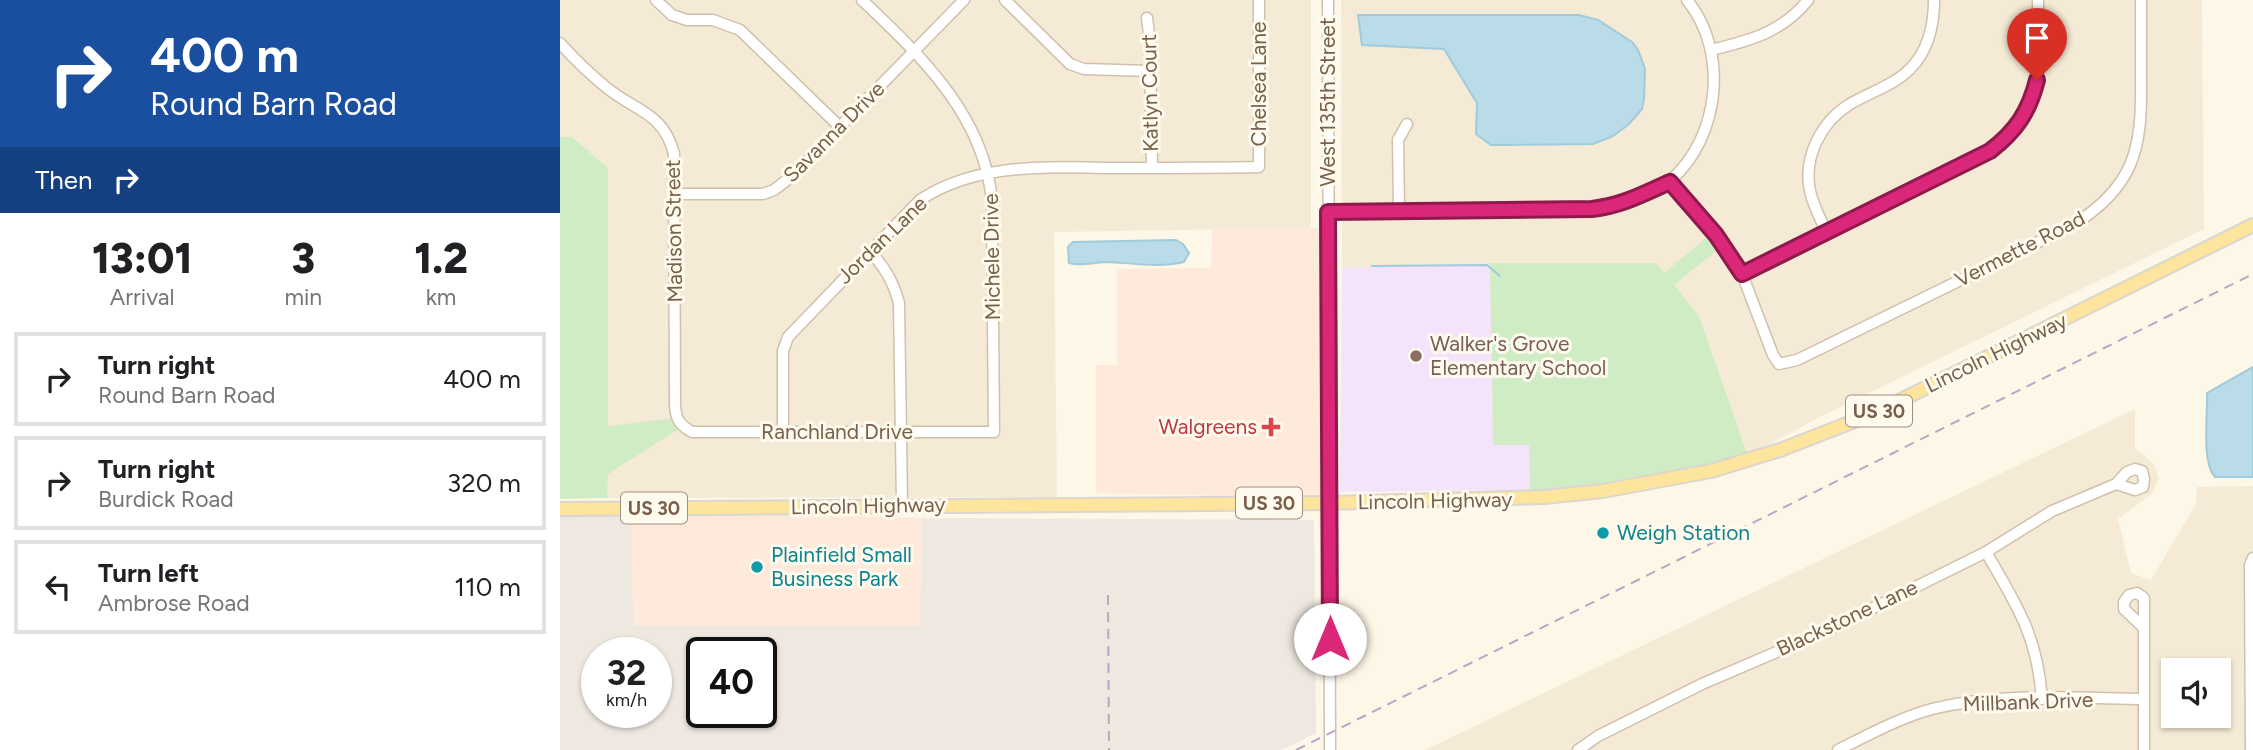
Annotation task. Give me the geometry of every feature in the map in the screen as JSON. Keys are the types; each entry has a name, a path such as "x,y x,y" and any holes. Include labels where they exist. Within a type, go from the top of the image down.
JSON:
{"main road":[{"name":"Lincoln Highway","path":"560,509 1329,503 1566,496 1675,479 1739,463 1810,440 1875,413 2253,225"}],"street":[{"path":"656,0 672,15 687,20 713,20 740,30 840,127"},
{"name":"Michele Drive","path":"862,0 928,65 965,118 989,173 992,203 994,432"},
{"name":"Savanna Drive","path":"674,194 763,194 784,184 964,0"},
{"path":"1005,0 1070,64 1084,69 1150,71"},
{"name":"Chelsea Lane","path":"1259,0 1259,167"},
{"name":"West 135th Street","path":"1328,0 1330,750"},
{"path":"1328,212 1592,209 1613,207 1634,200 1670,182 1697,144 1706,125 1715,80 1712,50 1704,26 1688,0"},
{"path":"1712,50 1750,41 1772,32 1790,19 1808,0"},
{"path":"1826,231 1810,190 1809,174 1812,151 1820,132 1834,116 1850,104 1897,80 1911,68 1922,54 1930,36 1934,0"},
{"path":"1670,182 1716,235 1742,274 1990,151 2008,137 2026,111 2037,80 2038,0"},
{"name":"Vermette Road","path":"1742,274 1773,355 1779,364 1797,359 2073,225 2107,200 2121,183 2138,146 2141,120 2141,0"},
{"name":"Katlyn Court","path":"1147,18 1152,168"},
{"name":"Madison Street","path":"560,43 582,68 600,83 663,126 670,140 674,154 675,406 676,418 682,426"},
{"path":"1399,210 1398,140 1407,124"},
{"name":"Jordan Lane","path":"783,432 783,351 788,337 920,200 936,190 989,173 1018,168 1259,167"},
{"path":"870,251 886,269 899,303 902,505"},
{"name":"Ranchland Drive","path":"682,426 692,432 994,432"},
{"name":"Blackstone Lane","path":"1578,750 1598,736 1702,684 1837,626 1986,552 2052,511 2116,485"},
{"path":"1986,552 2028,626 2040,669 2042,699"},
{"path":"2251,750 2250,577 2253,558"},
{"path":"2143,628 2144,750"},
{"name":"Millbank Drive","path":"1838,750 1891,724 1931,710 1993,700 2143,699"}],"shaded area":[{"path":"560,0 1311,0 1311,228 1054,232 1057,497 607,498 608,168 572,137 560,137"},
{"path":"1341,0 2202,0 2204,229 1814,420 1748,456 1699,316 1674,285 1720,247 1664,273 1655,263 1490,263 1342,268"},
{"path":"1322,228 1323,498 1096,493 1096,365 1117,365 1117,269 1211,268 1212,229"},
{"name":"Walker's Grove Elementary School","path":"1490,263 1493,444 1529,444 1530,490 1340,492 1342,268"},
{"path":"2135,409 2135,448 2153,463 2159,478 2152,494 2118,519 2131,573 2151,580 2196,504 2197,487 2253,486 2253,750 1425,750"},
{"path":"747,512 921,518 920,626 632,626 632,515"},
{"path":"560,515 632,515 633,626 920,626 921,518 1314,520 1316,733 1282,750 560,750"}],"green space":[{"path":"560,137 572,137 608,168 608,426 676,418 682,427 608,474 607,498 560,499"},
{"path":"1711,234 1721,247 1674,285 1699,316 1748,456 1613,484 1530,490 1529,445 1493,445 1490,263 1656,263 1664,273"}],"water":[{"path":"1358,15 1579,15 1598,20 1632,42 1638,50 1645,69 1642,109 1629,124 1613,136 1593,144 1491,145 1476,134 1477,103 1444,49 1362,45"},
{"path":"1176,240 1183,244 1189,253 1184,262 1156,265 1069,263 1068,247 1073,242"},
{"path":"2253,367 2253,477 2215,477 2208,460 2207,393"}],"waterway":[{"path":"1372,266 1487,265 1500,276"}],"railway":[{"path":"1296,750 2253,274"},
{"path":"1108,595 1109,750"}],"place":[{"name":"Walker's Grove Elementary School","path":"1416,356"},
{"name":"Walgreens","path":"1271,427"},
{"name":"Weigh Station","path":"1603,533"},
{"name":"Plainfield Small Business Park","path":"757,567"}],"route":[{"path":"1330,639 1328,212 1592,209 1613,207 1634,200 1670,182 1716,235 1742,274 1990,151 2008,137 2021,121 2037,80"}]}
